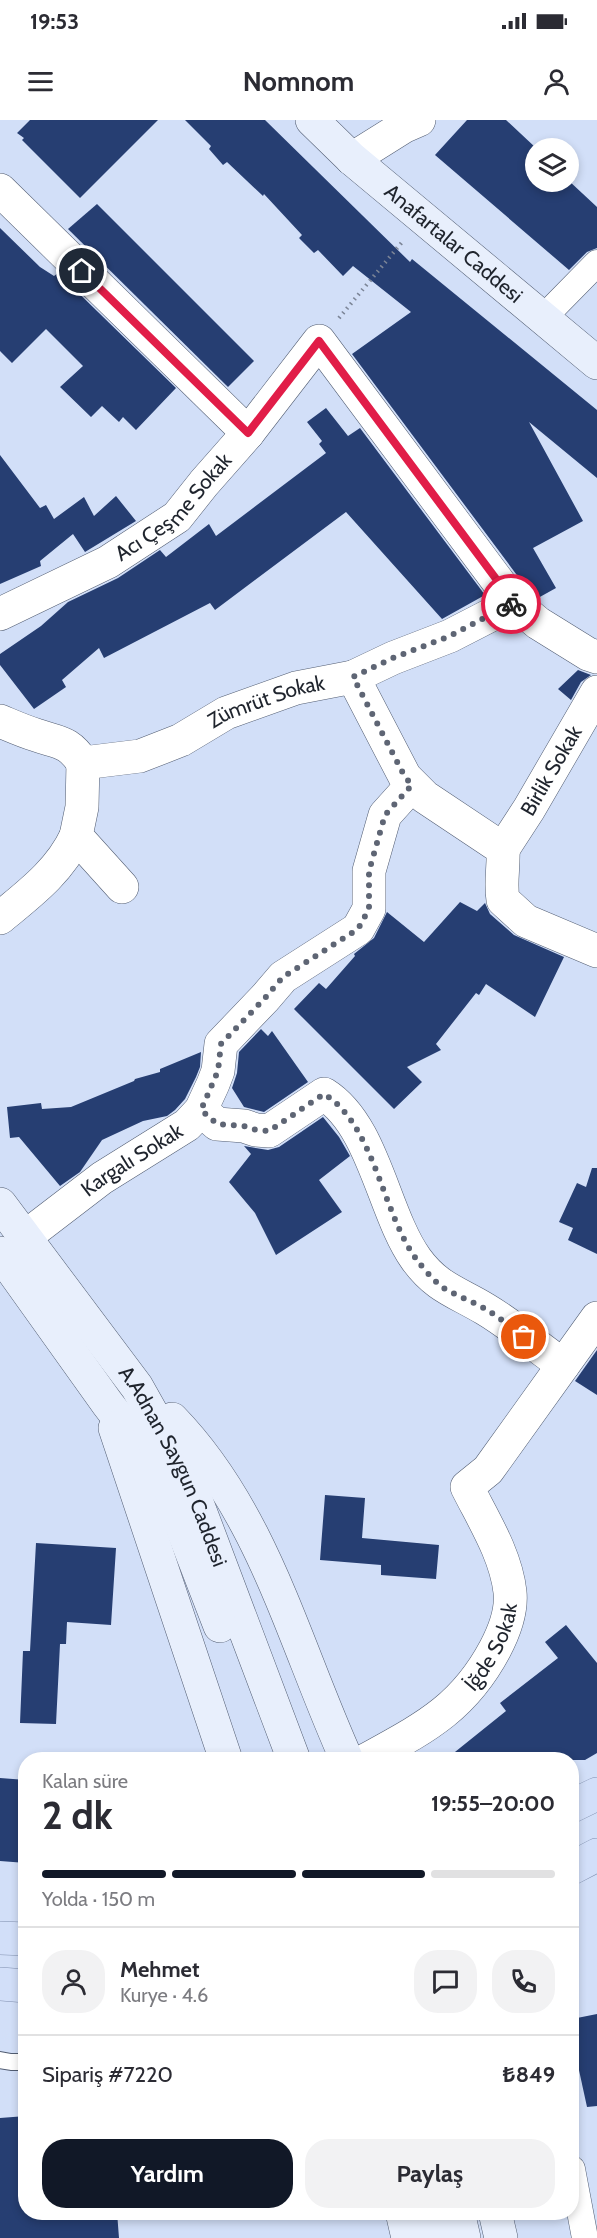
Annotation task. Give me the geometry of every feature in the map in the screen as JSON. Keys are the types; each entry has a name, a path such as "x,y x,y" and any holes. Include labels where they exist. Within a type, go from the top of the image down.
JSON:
{"main road":[{"name":"Anafartalar Caddesi","path":"312,120 352,159 597,363"},
{"name":"A.Adnan Saygun Caddesi","path":"0,1204 12,1245 107,1403 156,1467 174,1507 268,1752"},
{"name":"A.Adnan Saygun Caddesi","path":"12,1245 137,1387 182,1467 291,1752"},
{"path":"137,1387 174,1420 225,1486 248,1525 344,1752"},
{"path":"107,1403 223,1752"},
{"path":"579,1803 597,1794"},
{"path":"579,1864 597,1855"},
{"path":"0,1938 18,1939"},
{"path":"0,1984 18,1985"},
{"path":"404,2220 408,2238"},
{"path":"435,2220 440,2238"},
{"path":"460,2220 464,2238"},
{"path":"497,2220 501,2238"}],"street":[{"path":"352,159 403,127 419,120"},
{"path":"0,190 248,433"},
{"path":"543,318 597,263"},
{"path":"319,341 514,603 538,623 588,654 597,657"},
{"name":"Acı Çeşme Sokak","path":"0,614 108,562 177,517 248,433 319,341"},
{"name":"Zümrüt Sokak","path":"83,763 140,756 181,740 226,713 296,688 353,677 393,658 450,636 514,603"},
{"path":"353,677 405,777 425,797 503,849 504,866 500,877 503,900 526,921 597,951"},
{"name":"Birlik Sokak","path":"503,849 597,692"},
{"path":"0,721 32,734 57,739 76,753 83,763 82,807 76,836 64,858 52,872 30,894 0,918"},
{"path":"201,1110 218,1071 221,1044 283,977 358,929 369,909 369,871 385,815 412,785"},
{"path":"76,836 122,887"},
{"name":"Kargalı Sokak","path":"12,1245 102,1178 187,1125 201,1110 217,1124 269,1131 324,1094 333,1100 354,1126 376,1170 404,1239 429,1275 443,1287 486,1309 563,1365"},
{"path":"563,1365 597,1318"},
{"name":"İğde Sokak","path":"381,1752 442,1716 462,1698 476,1682 502,1632 510,1600 506,1572 497,1547 467,1487 488,1470 563,1365"},
{"path":"579,2206 585,2238"}],"lane":[{"path":"0,2060 18,2062"}],"path":[{"path":"319,341 423,217"}],"building":[{"path":"30,120 158,120 80,198 17,133"},
{"path":"185,120 265,120 410,262 412,259 597,410 597,478 529,422 583,521 533,548 556,588 538,598 528,590 352,354 411,312 353,266 343,276 318,250 314,253 299,238 302,235 264,194 263,196 227,162 223,165 209,149 211,146"},
{"path":"467,120 506,120 525,138 525,192 579,190 597,207 597,248 587,252 569,270 435,155"},
{"path":"97,204 254,361 228,387 68,229"},
{"path":"0,228 40,267 54,276 58,273 176,388 136,430 123,417 119,422 102,406 91,417 60,387 83,366 46,329 12,363 0,351"},
{"path":"326,408 348,436 360,428 485,595 442,619 346,512 215,610 210,603 104,658 99,648 62,680 66,687 34,709 0,665 0,654 41,626 68,602 118,578 160,550 166,557 209,524 216,536 326,453 319,444 322,441 307,422"},
{"path":"0,455 40,508 46,505 54,519 84,497 94,516 116,496 136,521 85,552 73,534 40,561 41,566 0,584"},
{"path":"578,670 591,675 581,682 571,700 558,689"},
{"path":"460,902 477,911 485,903 490,914 514,935 564,957 535,1017 486,984 479,995 476,993 436,1044 441,1050 407,1067 422,1082 394,1109 294,1009 319,983 326,989 355,956 354,954 374,938 387,912 424,942"},
{"path":"261,1029 268,1036 272,1031 308,1082 264,1112 244,1107 232,1088 237,1073 239,1052"},
{"path":"201,1052 200,1067 196,1077 185,1099 175,1110 167,1116 143,1121 102,1140 80,1172 60,1186 19,1137 10,1138 7,1107 41,1103 42,1109 71,1107 135,1079 160,1072 160,1069"},
{"path":"323,1117 350,1156 319,1180 342,1212 276,1255 255,1213 229,1182 251,1154 244,1146 268,1150 279,1147"},
{"path":"592,1168 597,1168 597,1254 568,1240 573,1228 559,1222 577,1183 586,1187"},
{"path":"597,1350 597,1395 575,1381"},
{"path":"325,1495 365,1498 362,1538 439,1545 436,1579 381,1575 381,1565 320,1560"},
{"path":"36,1543 116,1548 111,1625 67,1622 66,1644 60,1644 56,1724 20,1723 23,1651 30,1651"},
{"path":"566,1625 597,1663 597,1753 585,1760 579,1760 579,1752 455,1752 506,1711 500,1703 558,1658 545,1642"},
{"path":"0,1778 18,1779 18,1862 0,1861"},
{"path":"597,2014 597,2106 587,2107 579,2070 579,2018"},
{"path":"18,2117 18,2220 118,2220 119,2238 0,2238 0,2118"}],"way so far":[{"path":"511,604 450,636 393,658 353,677 405,777 412,785 385,815 373,850 369,871 369,909 358,929 283,977 221,1044 218,1071 201,1110 217,1124 269,1131 324,1094 333,1100 354,1126 376,1170 404,1239 416,1259 443,1287 486,1309 524,1337"}],"route":[{"path":"82,271 248,433 319,341 514,603 511,604"}]}
